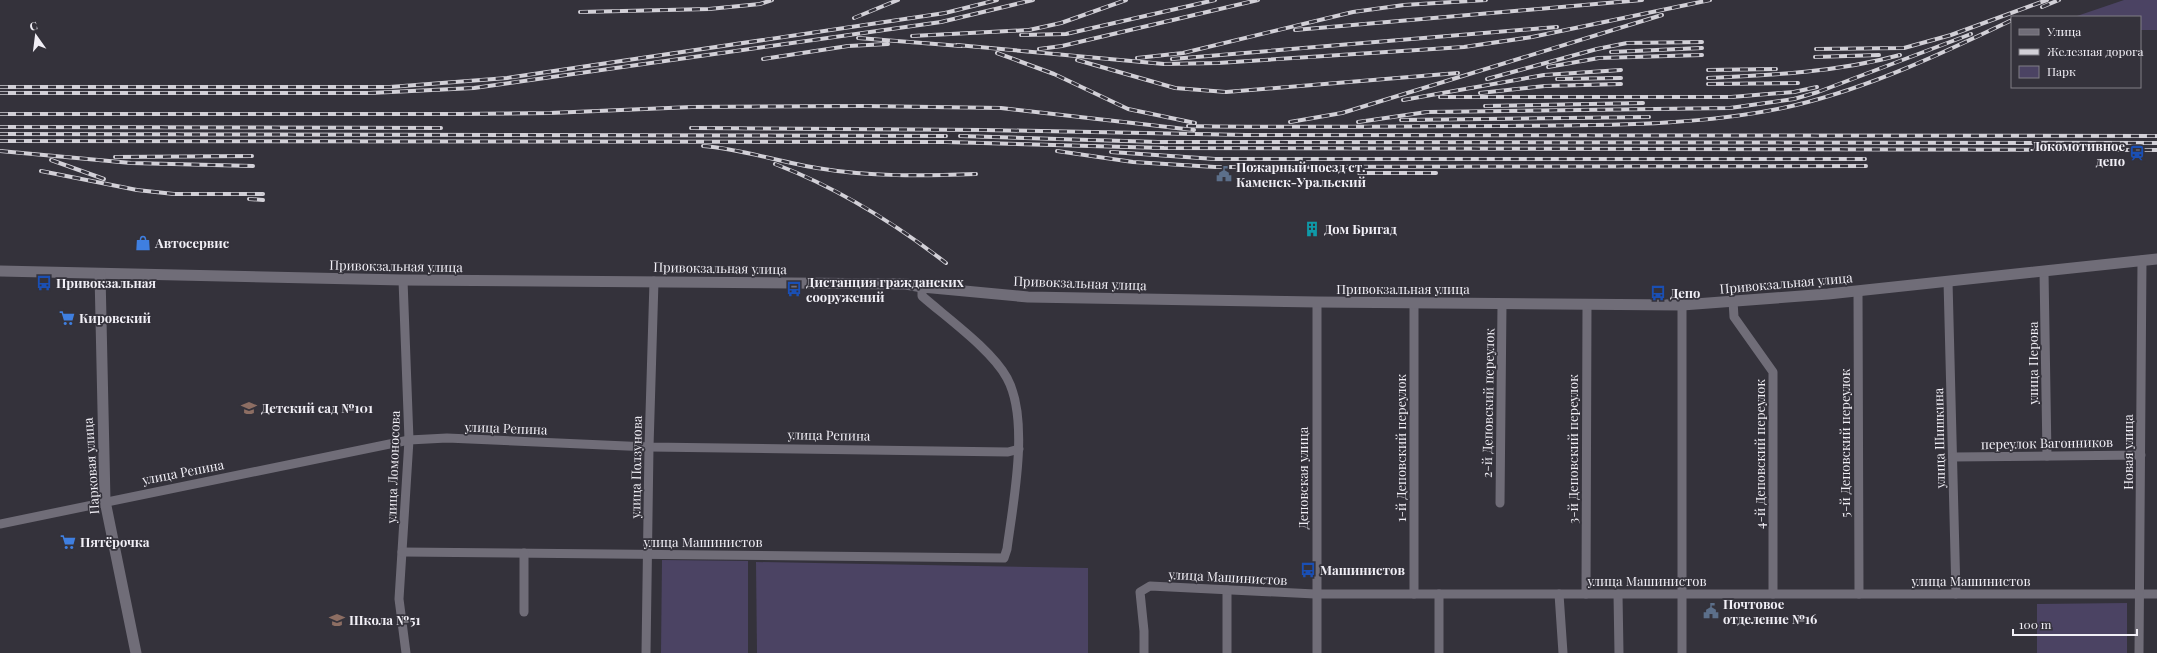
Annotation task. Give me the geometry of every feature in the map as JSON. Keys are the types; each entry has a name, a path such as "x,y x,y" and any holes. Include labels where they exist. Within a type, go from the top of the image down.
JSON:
{"street":[{"name":"Привокзальная улица","path":"0,271 404,280 906,284 922,287 1028,297 1317,302 1682,305 1858,291 2157,259"},
{"name":"Новая улица","path":"2139,649 2142,260"},
{"name":"улица Перова","path":"2044,271 2046,456"},
{"name":"Парковая улица","path":"100,274 105,501 136,653"},
{"name":"улица Ломоносова","path":"404,280 410,440 399,598 406,653"},
{"name":"улица Шишкина","path":"1948,281 1956,594"},
{"name":"улица Ползунова","path":"646,653 649,446 654,282"},
{"path":"922,287 922,296 987,352 1007,378 1014,397 1019,449"},
{"name":"5-й Деповский переулок","path":"1858,291 1859,594"},
{"name":"4-й Деповский переулок","path":"1732,301 1734,317 1773,372 1773,594"},
{"name":"Деповская улица","path":"1317,302 1315,594 1317,653"},
{"name":"1-й Деповский переулок","path":"1414,303 1414,594"},
{"name":"2-й Деповский переулок","path":"1500,503 1502,304"},
{"name":"3-й Деповский переулок","path":"1586,594 1587,304"},
{"path":"1682,305 1682,653"},
{"name":"улица Репина","path":"0,524 105,501 410,440 447,438 649,446 1008,452 1019,449"},
{"name":"улица Машинистов","path":"402,552 1004,558 1008,541 1019,449"},
{"name":"переулок Вагонников","path":"1953,457 2141,455"},
{"path":"524,553 524,612"},
{"name":"улица Машинистов","path":"1144,653 1144,631 1140,592 1150,586 1315,594 2157,594"},
{"path":"1227,590 1227,653"},
{"path":"1439,594 1439,653"},
{"path":"1560,594 1563,653"},
{"path":"1618,594 1619,653"}],"green space":[{"path":"2124,0 2157,0 2157,30 2141,30 2141,16 2077,16"},
{"path":"662,560 748,561 748,653 661,653"},
{"path":"756,562 1088,568 1088,653 757,653"},
{"path":"2127,603 2127,653 2037,653 2037,604"}],"railway":[{"path":"580,12 709,9 760,4 772,0"},
{"path":"854,18 898,0"},
{"path":"0,87 390,87 507,78 945,13 997,0"},
{"path":"0,93 370,93 474,88 941,22 1033,0"},
{"path":"912,36 1029,30 1061,23 1126,0"},
{"path":"1021,35 1066,34 1215,0"},
{"path":"1039,49 1062,46 1258,0"},
{"path":"1137,58 1183,53 1353,12 1404,5 1486,0"},
{"path":"1295,30 1642,0"},
{"path":"957,45 1164,64 1218,63 1464,47 1532,37 1710,0"},
{"path":"1816,49 1904,48 1951,35 2047,0"},
{"path":"2042,7 2059,0"},
{"path":"1290,122 1342,113 1662,15"},
{"path":"1188,126 1306,127 1612,125 1687,121 1724,117 1796,105 1852,89 1933,57 2011,20"},
{"path":"1172,59 1557,27"},
{"path":"1358,122 1427,112 1730,108 1794,99 1818,92 1971,34"},
{"path":"858,38 961,46"},
{"path":"1487,79 1597,49 1627,43 1702,42"},
{"path":"763,59 848,46 888,44"},
{"path":"1611,52 1702,48"},
{"path":"997,53 1054,74 1128,109 1195,123"},
{"path":"1548,67 1599,58 1702,55"},
{"path":"1815,57 1879,55"},
{"path":"1708,78 1805,72 1877,61 1900,55"},
{"path":"1077,60 1175,88 1226,92 1458,73"},
{"path":"1708,70 1776,69"},
{"path":"1403,100 1544,75 1621,70"},
{"path":"1557,79 1621,78"},
{"path":"1708,84 1798,83"},
{"path":"1480,93 1545,86 1621,84"},
{"path":"1440,97 1731,97 1794,92 1817,87"},
{"path":"1485,106 1643,103"},
{"path":"0,114 459,114 550,113 692,107 863,106 1001,108 1194,130"},
{"path":"1401,120 1649,117"},
{"path":"0,127 441,128"},
{"path":"691,128 984,130 1246,135 2157,136"},
{"path":"0,134 946,136"},
{"path":"960,136 1158,142 2157,143"},
{"path":"0,141 946,142 1164,148 2157,150"},
{"path":"703,146 732,150 837,171 916,175 976,174"},
{"path":"0,151 131,163 253,166"},
{"path":"1057,151 1133,162 1215,167 1866,166"},
{"path":"1111,152 1215,159 1865,159"},
{"path":"115,157 252,156"},
{"path":"51,160 104,179"},
{"path":"775,164 821,184 864,207 906,234 946,263"},
{"path":"41,171 137,190 174,194 263,194"},
{"path":"1359,173 1436,173"},
{"path":"249,199 263,200"}],"place":[{"name":"Локомотивное депо","path":"2137,153"},
{"name":"Пожарный поезд ст. Каменск-Уральский","path":"1224,174"},
{"name":"Дом Бригад","path":"1312,229"},
{"name":"Автосервис","path":"143,243"},
{"name":"Привокзальная","path":"44,283"},
{"name":"Дистанция гражданских сооружений","path":"794,289"},
{"name":"Депо","path":"1658,293"},
{"name":"Кировский","path":"67,318"},
{"name":"Детский сад №101","path":"249,408"},
{"name":"Пятёрочка","path":"68,542"},
{"name":"Машинистов","path":"1308,570"},
{"name":"Почтовое отделение №16","path":"1711,611"},
{"name":"Школа №51","path":"337,620"}]}
